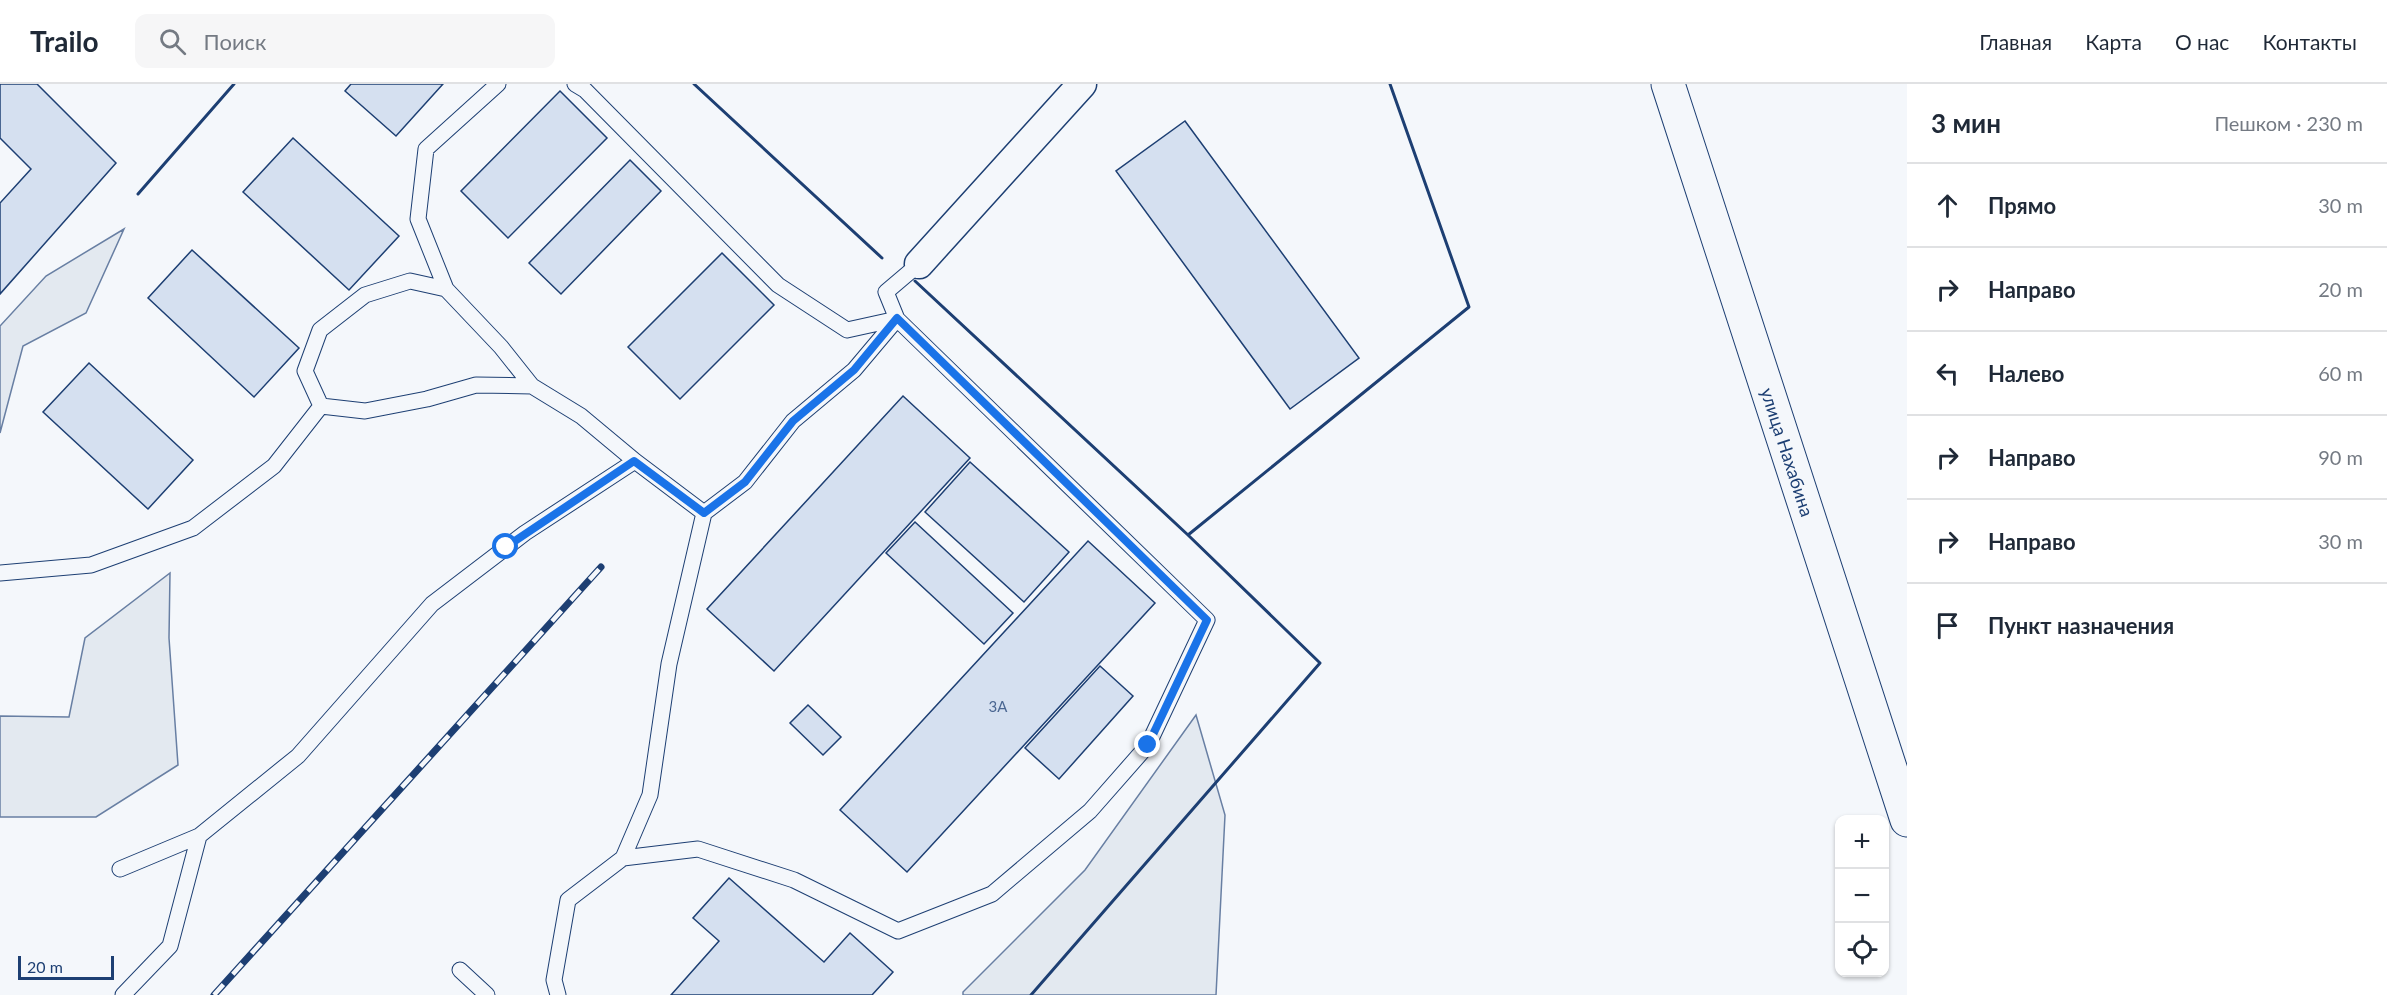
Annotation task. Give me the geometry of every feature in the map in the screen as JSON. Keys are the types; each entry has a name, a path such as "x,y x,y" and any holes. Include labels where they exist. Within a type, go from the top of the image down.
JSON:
{"main road":[{"name":"улица Нахабина","path":"1668,84 1907,820"}],"street":[{"path":"919,264 1082,84"}],"lane":[{"path":"498,84 426,149 418,219 446,289 501,347 532,386 581,416 634,461 704,513"},
{"path":"575,84 585,90 777,285 847,330 897,318"},
{"path":"623,858 698,849 794,880 898,931 992,894 1090,811 1148,745 1207,620 897,318 886,292 919,264"},
{"path":"321,406 305,371 320,330 365,295 410,281 446,289"},
{"path":"558,995 555,980 568,900 623,858 650,795 669,664 704,513 745,482 793,421 854,370 897,318"},
{"path":"321,406 365,411 427,399 477,385 532,386"},
{"path":"0,573 91,565 193,528 274,466 321,406"},
{"path":"120,869 199,836 298,756 432,604 525,533 634,461"},
{"path":"123,995 170,946 199,836"},
{"path":"460,970 488,995"}],"shaded area":[{"path":"124,229 86,313 23,346 0,433 0,326 46,276"},
{"path":"170,573 169,638 178,765 96,817 0,817 0,716 69,717 85,638"},
{"path":"1196,715 1225,815 1216,995 963,995 963,992 1085,870"}],"building":[{"path":"0,84 37,84 116,163 0,294 0,203 31,169 0,138"},
{"path":"351,84 443,84 396,136 345,91"},
{"path":"560,91 607,138 508,238 461,191"},
{"path":"1185,121 1359,358 1290,409 1116,171"},
{"path":"293,138 399,236 349,290 243,192"},
{"path":"630,160 661,191 561,294 529,263"},
{"path":"192,250 299,348 254,397 148,298"},
{"path":"722,253 774,305 680,399 628,347"},
{"path":"89,363 193,460 148,509 43,412"},
{"path":"903,396 970,458 774,671 707,609"},
{"path":"970,462 1069,552 1024,602 925,512"},
{"path":"915,522 1013,613 984,644 886,553"},
{"path":"1088,541 1155,603 907,872 840,810"},
{"path":"1100,666 1133,696 1059,779 1025,748"},
{"path":"808,705 841,737 823,755 790,723"},
{"path":"729,878 824,962 850,933 893,972 872,995 671,995 719,941 693,918"}],"railway":[{"path":"214,995 601,567"}],"wall":[{"path":"138,194 234,84"},
{"path":"694,84 882,258"},
{"path":"1031,995 1320,663 1188,535 1469,307 1390,84"},
{"path":"915,281 1188,535"}],"route":[{"path":"506,547 634,461 704,513 745,482 793,421 854,370 897,318 1207,620 1148,745"}]}
